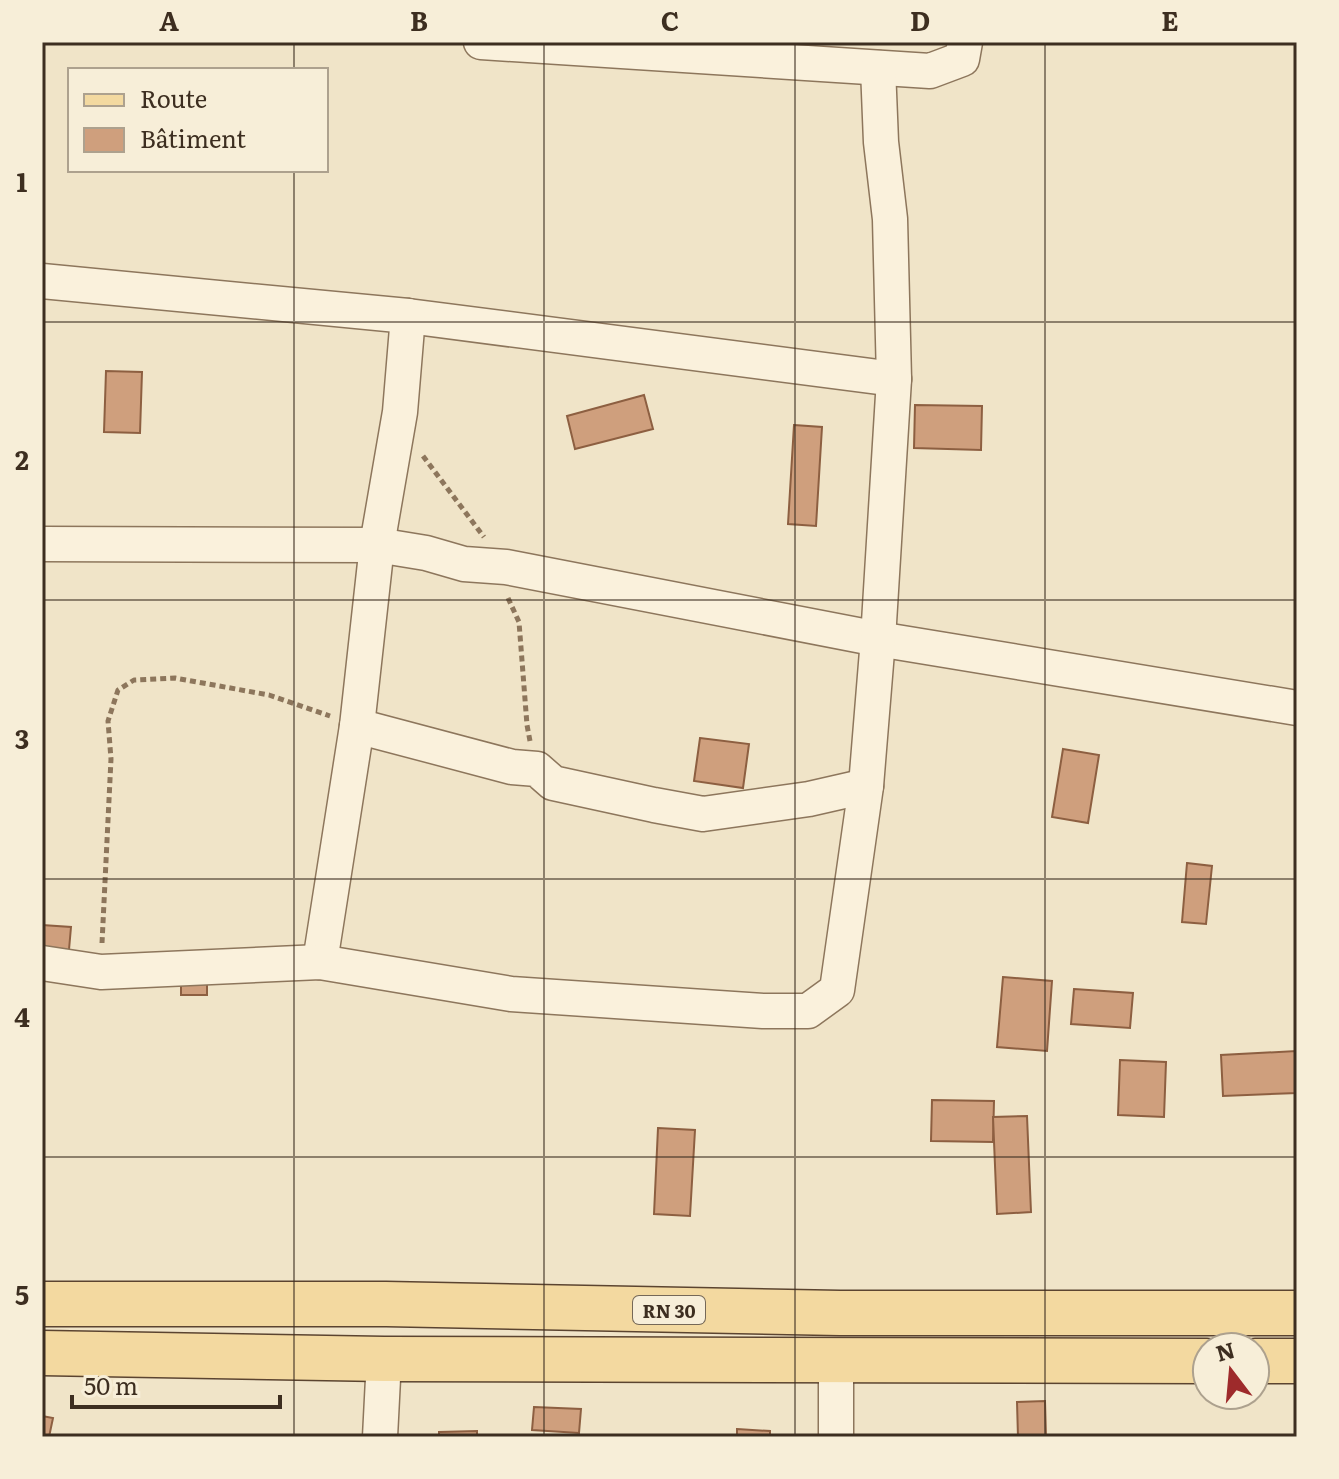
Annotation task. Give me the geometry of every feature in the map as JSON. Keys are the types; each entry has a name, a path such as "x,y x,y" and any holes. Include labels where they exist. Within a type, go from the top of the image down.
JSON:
{"main road":[{"name":"RN 30","path":"42,1304 370,1304 840,1313 1297,1313"},
{"path":"42,1353 384,1359 1191,1361"},
{"path":"1271,1361 1297,1361"}],"street":[{"path":"481,42 930,71 962,59 965,42"},
{"path":"42,963 101,972 320,962 511,994 763,1011 808,1011 837,990 866,786 894,379 890,219 881,142 878,68"},
{"path":"42,281 408,316 894,379"},
{"path":"320,962 357,726 377,545 400,412 408,316"},
{"path":"42,544 377,545 426,553 464,564 506,567 878,639 1297,708"},
{"path":"357,726 512,767 537,769 553,783 703,814 809,799 866,786"},
{"path":"380,1437 384,1359"},
{"path":"836,1361 836,1437"}],"path":[{"path":"400,412 413,444 506,567"},
{"path":"464,564 505,592 519,622 527,725 537,769"},
{"path":"101,972 111,759 108,721 118,690 134,680 175,678 269,695 357,726"}],"building":[{"path":"106,371 142,372 140,433 104,432"},
{"path":"644,395 653,429 575,449 567,416"},
{"path":"915,405 982,406 981,450 914,448"},
{"path":"794,425 822,427 816,526 788,524"},
{"path":"700,738 749,744 743,788 694,781"},
{"path":"1063,749 1099,755 1088,823 1052,817"},
{"path":"1187,863 1212,866 1206,924 1182,922"},
{"path":"42,925 71,927 68,961 42,959"},
{"path":"1003,977 1052,981 1047,1051 997,1047"},
{"path":"207,978 207,995 181,995 181,979"},
{"path":"1074,989 1133,993 1130,1028 1071,1024"},
{"path":"1296,1051 1297,1093 1223,1096 1221,1055"},
{"path":"1120,1060 1166,1062 1164,1117 1118,1115"},
{"path":"932,1100 994,1101 993,1142 931,1141"},
{"path":"1027,1116 1031,1212 997,1214 993,1117"},
{"path":"658,1128 695,1130 690,1216 654,1214"},
{"path":"1045,1401 1046,1437 1018,1437 1017,1402"},
{"path":"534,1407 581,1409 579,1433 532,1430"},
{"path":"42,1416 53,1418 49,1437 42,1437"},
{"path":"737,1429 770,1431 770,1437 737,1437"},
{"path":"477,1431 477,1437 439,1437 439,1432"}]}
